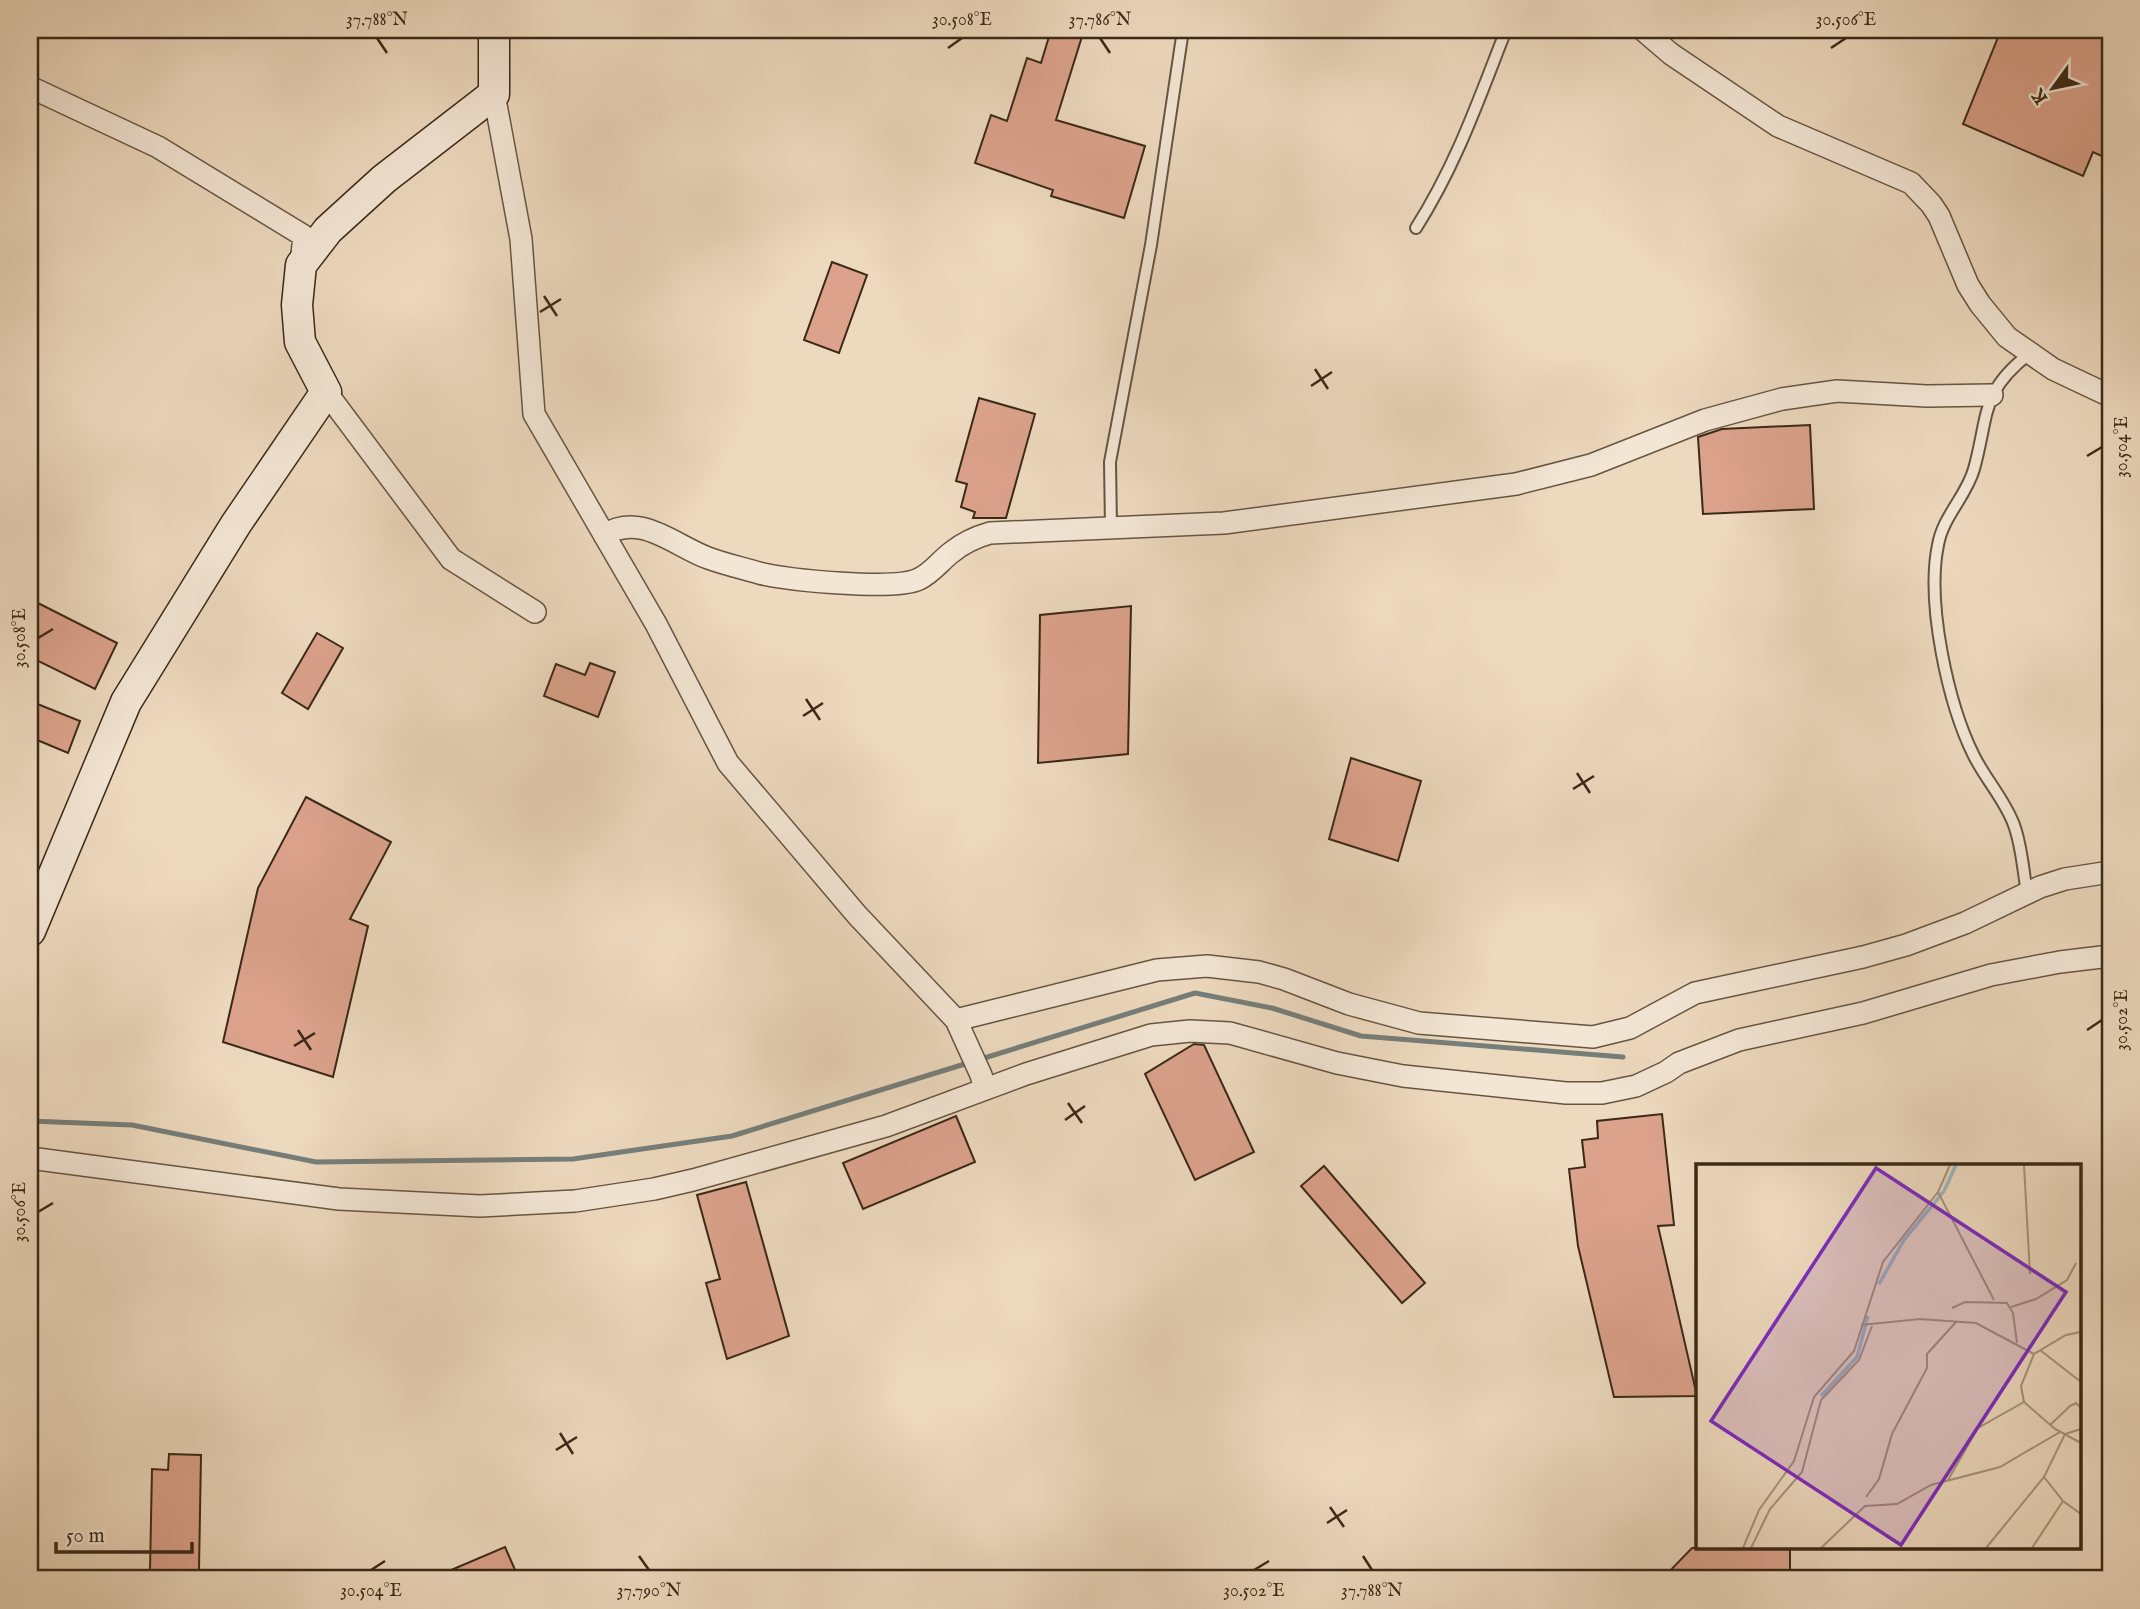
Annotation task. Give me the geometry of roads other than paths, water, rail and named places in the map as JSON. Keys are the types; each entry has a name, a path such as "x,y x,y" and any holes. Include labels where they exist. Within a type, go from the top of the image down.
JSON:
{"street":[{"path":"494,30 494,94 521,239 534,414 656,624 728,763 857,915 961,1029 983,1082"},
{"path":"1643,30 1671,54 1779,126 1911,183 1939,216 1959,267 1980,304 2007,337 2029,354 2077,383 2110,396"},
{"path":"30,87 158,147 304,236 297,305 300,342 326,392 451,559 535,612"},
{"path":"301,265 328,230 384,179 494,94"},
{"path":"604,536 625,526 641,527 706,557 761,573 817,581 903,584 930,572 964,543 990,533 1224,523 1542,479 1591,465 1705,420 1782,399 1837,391 1927,396 1992,395"},
{"path":"30,931 126,702 236,524 326,392"},
{"path":"961,1029 1157,970 1207,966 1259,972 1349,1004 1419,1023 1593,1037 1630,1028 1695,993 1863,957 1906,945 2065,879 2110,872"},
{"path":"30,1158 339,1199 480,1206 527,1205 615,1196 693,1180 886,1126 983,1082 1151,1035 1210,1031 1250,1037 1337,1063 1403,1076 1566,1093 1602,1093 1636,1086 1689,1059 1759,1035 1863,1013 1991,975 2110,956"}],"lane":[{"path":"1111,527 1110,462 1151,245 1183,30"},
{"path":"1416,228 1461,147 1506,30"},
{"path":"2027,893 2022,853 2013,823 1975,757 1951,695 1936,605 1938,545 1947,518 1969,483 1992,395 2003,376 2029,354"}],"waterway":[{"path":"981,1059 1195,993 1272,1008 1361,1036 1623,1057"},
{"path":"30,1121 132,1125 316,1162 573,1159 732,1136 968,1063"}]}
